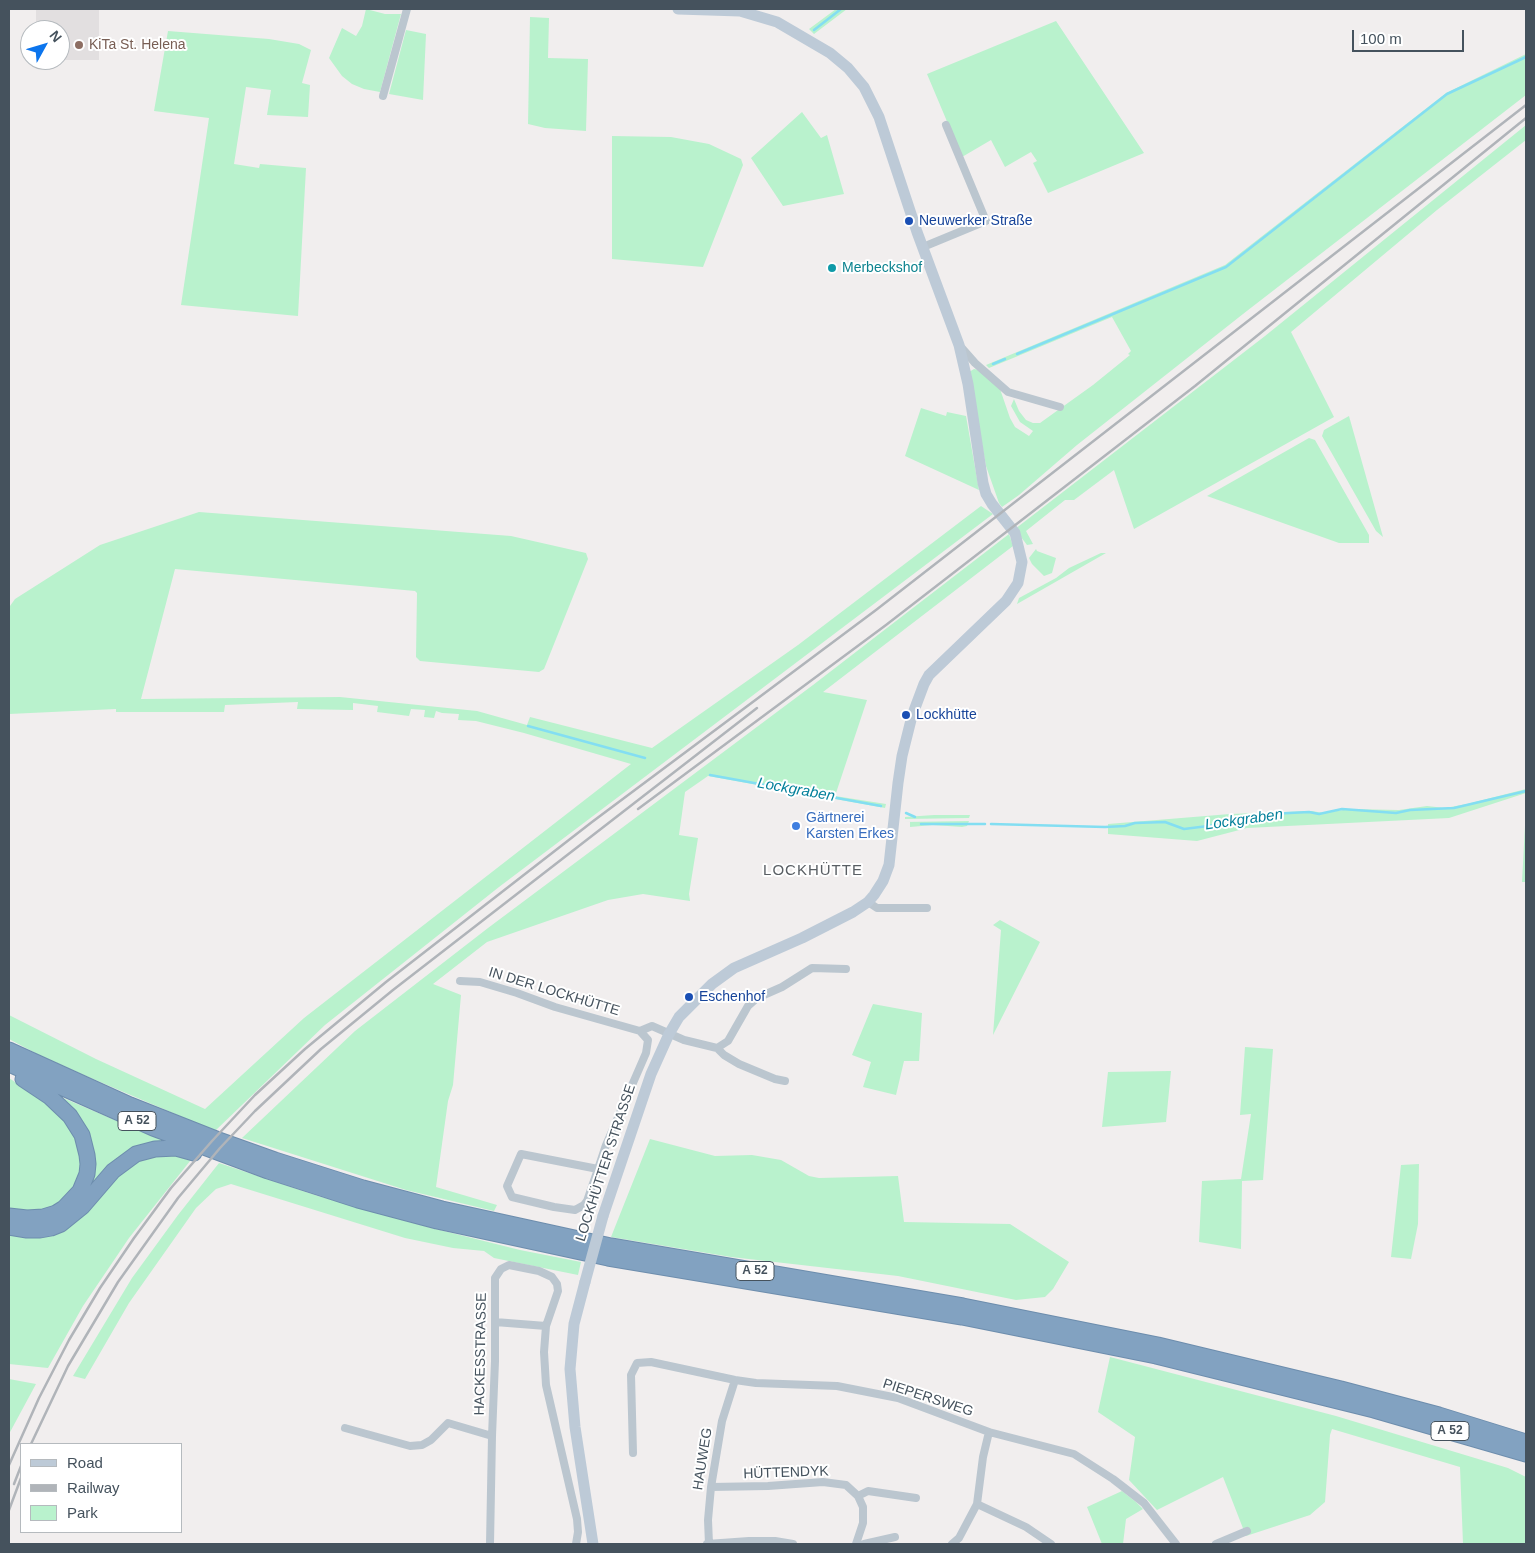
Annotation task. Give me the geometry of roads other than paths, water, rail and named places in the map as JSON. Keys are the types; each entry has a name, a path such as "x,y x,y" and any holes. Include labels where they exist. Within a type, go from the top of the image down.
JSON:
{"highway":[{"name":"A 52","path":"9,1050 130,1105 216,1139 363,1188 442,1209 611,1246 1047,1322 1242,1365 1439,1415 1526,1442"},
{"name":"A 52","path":"9,1064 153,1128 268,1171 367,1202 437,1221 654,1266 962,1317 1044,1333 1174,1361 1374,1410 1526,1454"},
{"path":"9,1070 50,1097 70,1116 85,1144 88,1164 80,1191 64,1208 43,1217 9,1216"},
{"path":"9,1227 40,1230 61,1224 82,1207 121,1164 136,1154 148,1150 176,1148 268,1171"},
{"path":"1374,1410 1430,1435 1526,1464"},
{"path":"1439,1415 1526,1431"}],"street":[{"path":"383,96 407,9"},
{"path":"678,9 740,11 777,22 811,40 848,68 864,87 879,117 923,247 959,345 975,363 1008,392 1060,407"},
{"path":"923,247 986,221 946,125"},
{"name":"LOCKHÜTTER STRASSE","path":"593,1544 575,1428 570,1369 574,1324 604,1216 651,1074 668,1034 679,1016 712,984 734,968 802,938 853,912 868,902 883,881 889,865 902,756 912,716 926,680 1006,600 1018,582 1022,562 1021,551 1014,533 986,494 968,384 959,345"},
{"path":"868,902 877,908 927,908"},
{"path":"785,1081 775,1079 739,1064 724,1055 717,1048 728,1041 748,1006 757,998 782,988 812,968 846,970"},
{"name":"IN DER LOCKHÜTTE","path":"460,981 480,982 555,1007 640,1031 652,1026 684,1040 717,1048"},
{"path":"598,1169 521,1154 508,1186 512,1197 575,1210 584,1205 587,1201 613,1127 646,1053 648,1040 640,1031"},
{"name":"HACKESSTRASSE","path":"490,1544 495,1361 495,1278 501,1269 509,1265 540,1271 552,1277 557,1284 558,1291 546,1326"},
{"path":"495,1322 546,1326 544,1352 546,1385 577,1519 578,1532 576,1544"},
{"name":"PIEPERSWEG","path":"633,1453 631,1375 637,1363 651,1362 756,1383 837,1386 898,1398 989,1432 1074,1454 1113,1479 1144,1503 1176,1544"},
{"name":"HAUWEG","path":"708,1544 711,1487 722,1421 735,1380"},
{"name":"HACKESSTRASSE","path":"345,1428 410,1446 422,1445 431,1440 448,1423 492,1436"},
{"path":"952,1544 959,1538 977,1504 983,1457 989,1432"},
{"name":"HÜTTENDYK","path":"711,1487 768,1486 823,1482 846,1485 858,1496"},
{"path":"856,1544 863,1522 863,1507 858,1496 868,1491 916,1498"},
{"path":"977,1504 1026,1527 1051,1544"},
{"path":"1216,1544 1247,1531"},
{"path":"864,1544 895,1537"},
{"path":"708,1544 748,1540 793,1544"}],"waterway":[{"path":"814,30 841,9"},
{"path":"1017,354 1226,267 1447,94 1526,57"},
{"path":"993,364 1005,359"},
{"name":"Lockgraben","path":"528,726 645,758"},
{"name":"Lockgraben","path":"710,775 881,806"},
{"name":"Lockgraben","path":"991,824 1105,827 1165,822 1184,829 1216,825 1270,814 1309,812 1319,814 1342,809 1396,813 1410,810 1454,808 1526,791"},
{"name":"Lockgraben","path":"906,813 915,817"},
{"name":"Lockgraben","path":"921,824 985,824"}],"railway":[{"path":"9,1465 39,1398 69,1340 100,1288 134,1238 171,1188 212,1141 255,1095 305,1049 386,982 592,822 876,610 1526,105"},
{"path":"638,809 886,625 1195,386 1526,118"},
{"path":"31,1443 68,1366 118,1282 178,1198 220,1148 255,1111 321,1049 393,990 757,708"},
{"path":"14,1484 20,1469"},
{"path":"9,1510 20,1481"}],"place":[{"name":"KiTa St. Helena","path":"79,45"},
{"name":"Neuwerker Straße","path":"909,221"},
{"name":"Merbeckshof","path":"832,268"},
{"name":"Lockhütte","path":"906,715"},
{"name":"Gärtnerei Karsten Erkes","path":"796,826"},
{"name":"Eschenhof","path":"689,997"}],"district":[{"name":"LOCKHÜTTE","path":"813,871"}]}
